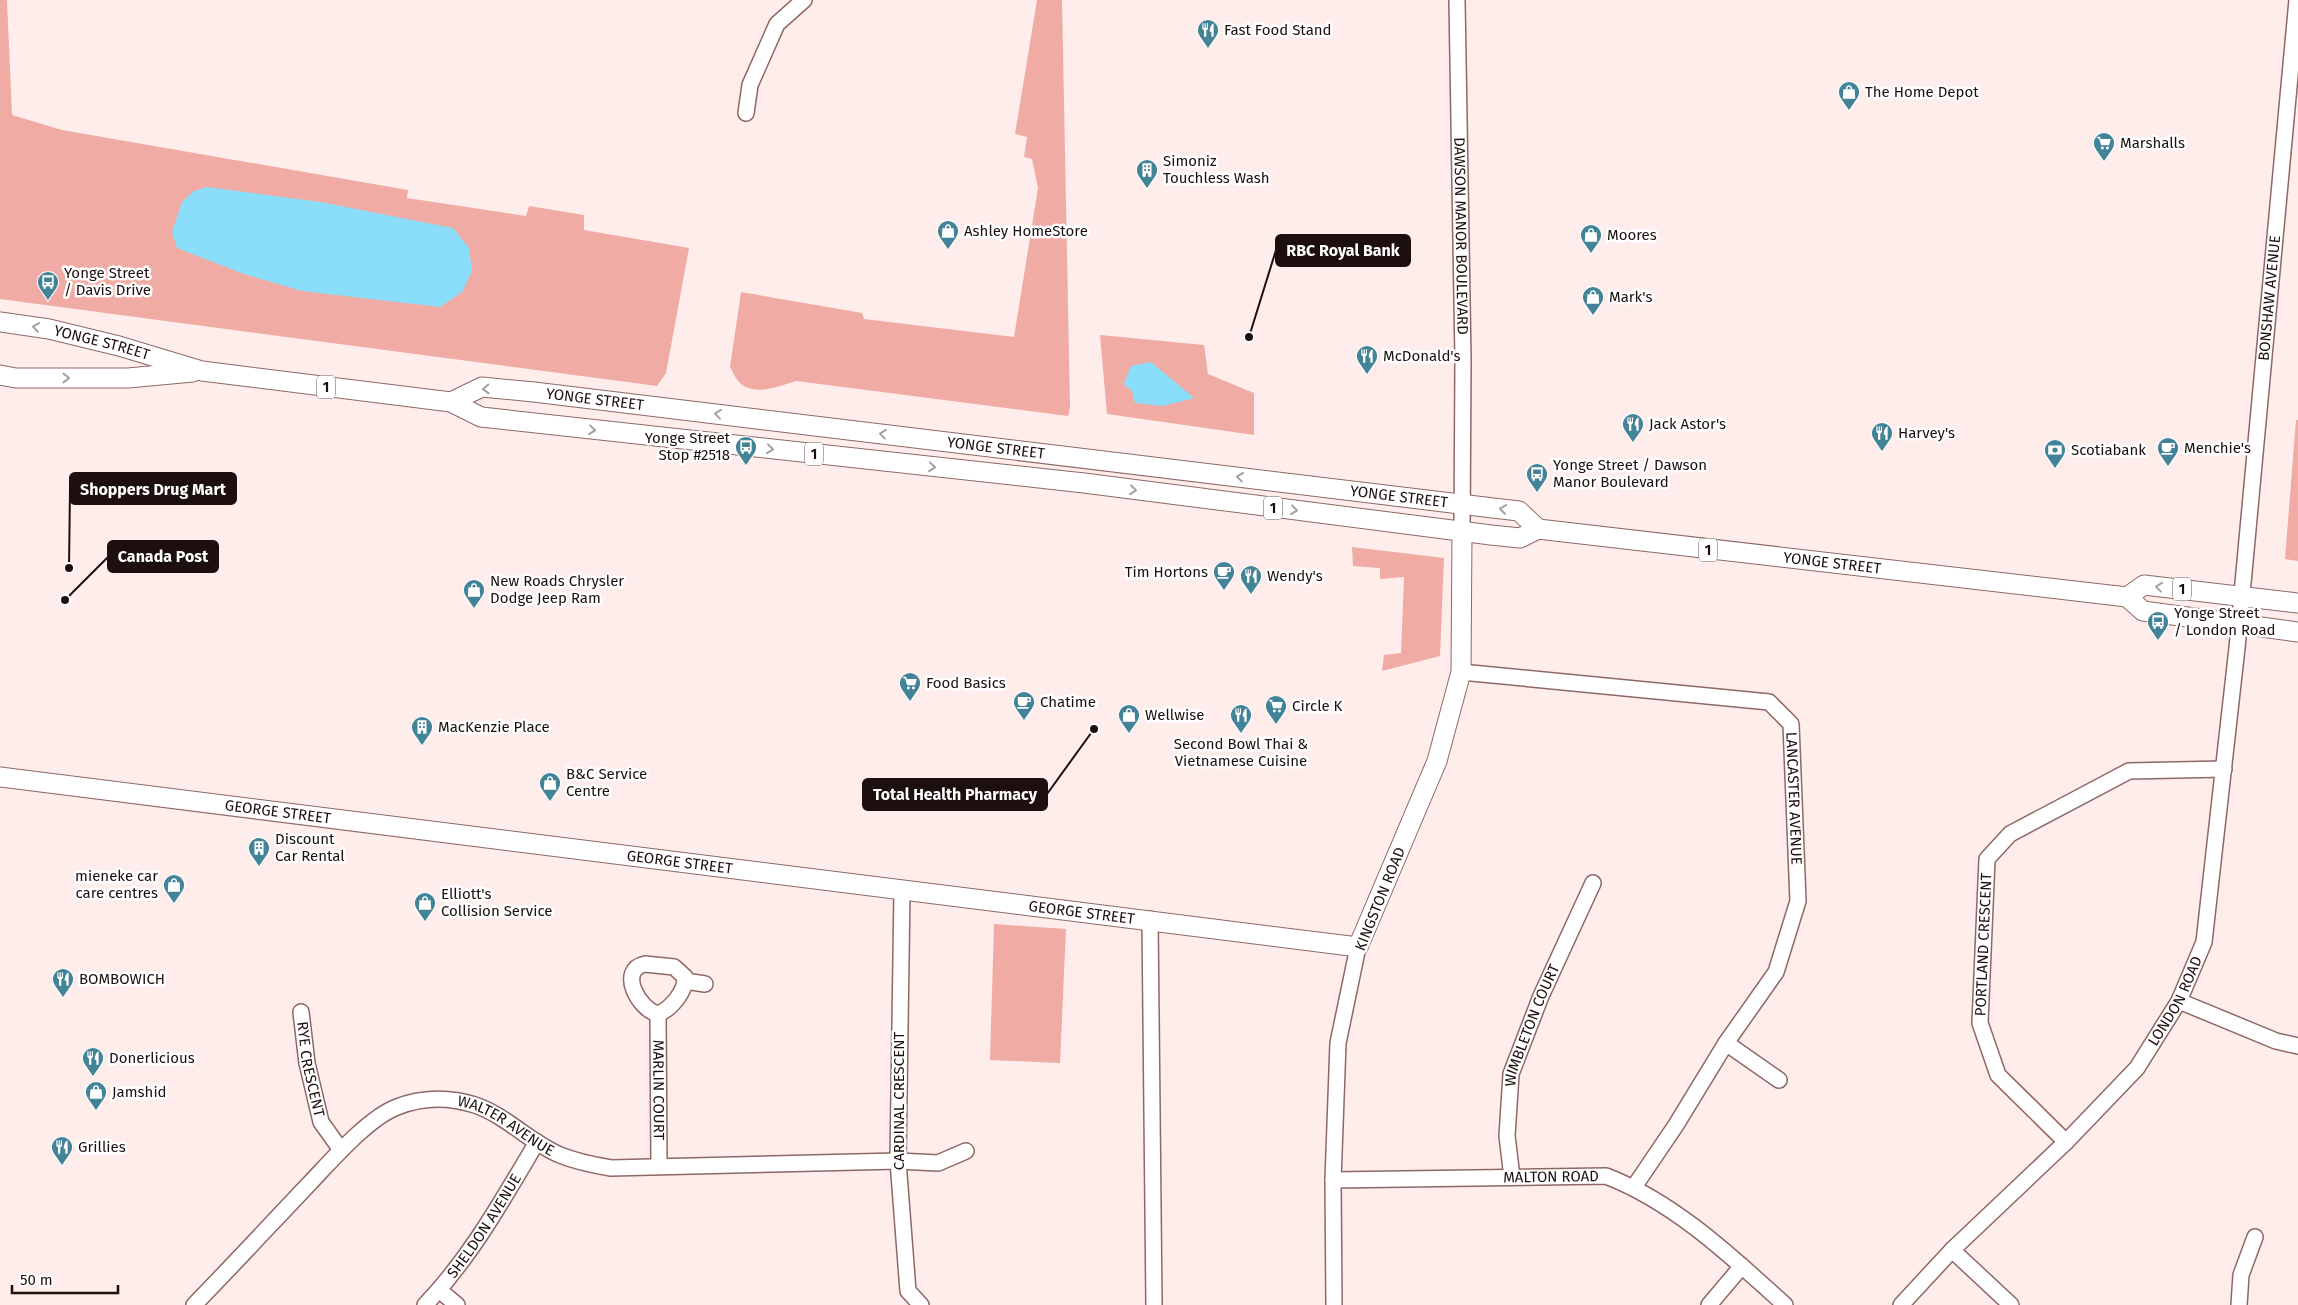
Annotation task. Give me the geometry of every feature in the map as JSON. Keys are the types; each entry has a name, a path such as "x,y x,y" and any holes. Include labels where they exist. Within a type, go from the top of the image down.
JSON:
{"main road":[{"name":"YONGE STREET","path":"0,322 49,329 119,346 202,372 450,402 481,417 1084,483 1462,532 1520,538 1538,529 2127,597 2143,611 2298,632"},
{"name":"YONGE STREET","path":"0,375 16,378 128,378 202,372"},
{"name":"YONGE STREET","path":"450,402 482,387 534,392 1519,511 1538,529"},
{"name":"KINGSTON ROAD","path":"1358,947 1437,761 1461,672 1462,532"},
{"name":"1","path":"2127,597 2144,585 2298,603"},
{"name":"GEORGE STREET","path":"0,777 339,818 902,891 1150,919 1358,947"}],"street":[{"path":"746,113 750,85 777,24 804,0"},
{"name":"DAWSON MANOR BOULEVARD","path":"1457,0 1463,360 1462,532"},
{"name":"BONSHAW AVENUE","path":"2242,596 2297,0"},
{"name":"LONDON ROAD","path":"1901,1305 1952,1250 2066,1142 2137,1068 2179,1001 2204,942 2242,596"},
{"name":"LANCASTER AVENUE","path":"1461,672 1769,702 1791,724 1798,901 1776,972 1726,1043 1676,1125 1634,1188"},
{"name":"PORTLAND CRESCENT","path":"2066,1142 1998,1074 1980,1023 1987,859 2010,834 2129,770 2224,769"},
{"name":"WIMBLETON COURT","path":"1512,1177 1508,1136 1511,1074 1541,996 1594,883"},
{"name":"CARDINAL CRESCENT","path":"902,891 898,1161 908,1291 921,1305"},
{"path":"1150,919 1154,1305"},
{"name":"KINGSTON ROAD","path":"1334,1305 1333,1180 1338,1043 1358,947"},
{"path":"645,964 674,967 683,973 685,981 682,992 676,1000 658,1014 647,1008 632,986 631,976 636,967 645,964"},
{"path":"685,981 705,984"},
{"path":"2179,1001 2276,1041 2298,1046"},
{"name":"RYE CRESCENT","path":"301,1012 307,1063 322,1122 341,1150"},
{"name":"MARLIN COURT","path":"658,1014 659,1166"},
{"path":"1726,1043 1779,1080"},
{"name":"WALTER AVENUE","path":"194,1305 341,1150 378,1117 396,1107 434,1099 454,1099 476,1106 501,1117 559,1155 586,1164 611,1168 898,1161 938,1163 966,1151"},
{"name":"SHELDON AVENUE","path":"425,1305 483,1233 537,1142"},
{"name":"MALTON ROAD","path":"1333,1180 1606,1176 1660,1202 1742,1266 1785,1305"},
{"path":"2239,1305 2241,1275 2255,1237"},
{"path":"1952,1250 2011,1305"},
{"path":"1709,1305 1742,1266"},
{"path":"439,1290 457,1305"}],"shaded area":[{"path":"0,0 7,0 12,115 62,130 408,190 407,198 526,216 529,206 584,215 584,230 689,248 666,373 657,386 0,299"},
{"path":"1037,0 1062,0 1070,407 1068,416 796,381 761,390 747,388 741,384 730,367 741,292 862,313 864,319 1014,337 1038,188 1032,159 1024,157 1027,137 1015,134"},
{"path":"1100,335 1204,345 1208,374 1254,393 1254,435 1107,414"},
{"path":"2296,420 2298,420 2298,561 2285,559"},
{"path":"1352,547 1444,558 1440,656 1382,671 1384,655 1401,653 1404,577 1380,579 1380,568 1353,566"},
{"path":"994,924 1066,929 1060,1063 990,1060"}],"water":[{"path":"207,187 320,202 453,228 469,248 472,271 462,292 440,307 302,291 244,274 177,248 172,232 182,202 194,191"},
{"path":"1151,362 1194,398 1163,406 1135,403 1132,391 1124,384 1131,366"}],"place":[{"name":"Fast Food Stand","path":"1208,49"},
{"name":"The Home Depot","path":"1849,111"},
{"name":"Marshalls","path":"2104,162"},
{"name":"Simoniz Touchless Wash","path":"1147,189"},
{"name":"Ashley HomeStore","path":"948,250"},
{"name":"Moores","path":"1591,254"},
{"name":"Yonge Street / Davis Drive","path":"48,301"},
{"name":"Mark's","path":"1593,316"},
{"name":"RBC Royal Bank","path":"1249,337"},
{"name":"McDonald's","path":"1367,375"},
{"name":"Jack Astor's","path":"1633,443"},
{"name":"Harvey's","path":"1882,452"},
{"name":"Yonge Street Stop #2518","path":"746,466"},
{"name":"Menchie's","path":"2168,467"},
{"name":"Scotiabank","path":"2055,469"},
{"name":"Yonge Street / Dawson Manor Boulevard","path":"1537,493"},
{"name":"Shoppers Drug Mart","path":"69,568"},
{"name":"Tim Hortons","path":"1224,591"},
{"name":"Wendy's","path":"1251,595"},
{"name":"Canada Post","path":"65,600"},
{"name":"New Roads Chrysler Dodge Jeep Ram","path":"474,609"},
{"name":"Yonge Street / London Road","path":"2158,641"},
{"name":"Food Basics","path":"910,702"},
{"name":"Chatime","path":"1024,721"},
{"name":"Circle K","path":"1276,725"},
{"name":"Total Health Pharmacy","path":"1094,729"},
{"name":"Wellwise","path":"1129,734"},
{"name":"Second Bowl Thai & Vietnamese Cuisine","path":"1241,734"},
{"name":"MacKenzie Place","path":"422,746"},
{"name":"B&C Service Centre","path":"550,802"},
{"name":"Discount Car Rental","path":"259,867"},
{"name":"mieneke car care centres","path":"174,904"},
{"name":"Elliott's Collision Service","path":"425,922"},
{"name":"BOMBOWICH","path":"63,998"},
{"name":"Donerlicious","path":"93,1077"},
{"name":"Jamshid","path":"96,1111"},
{"name":"Grillies","path":"62,1166"}]}
